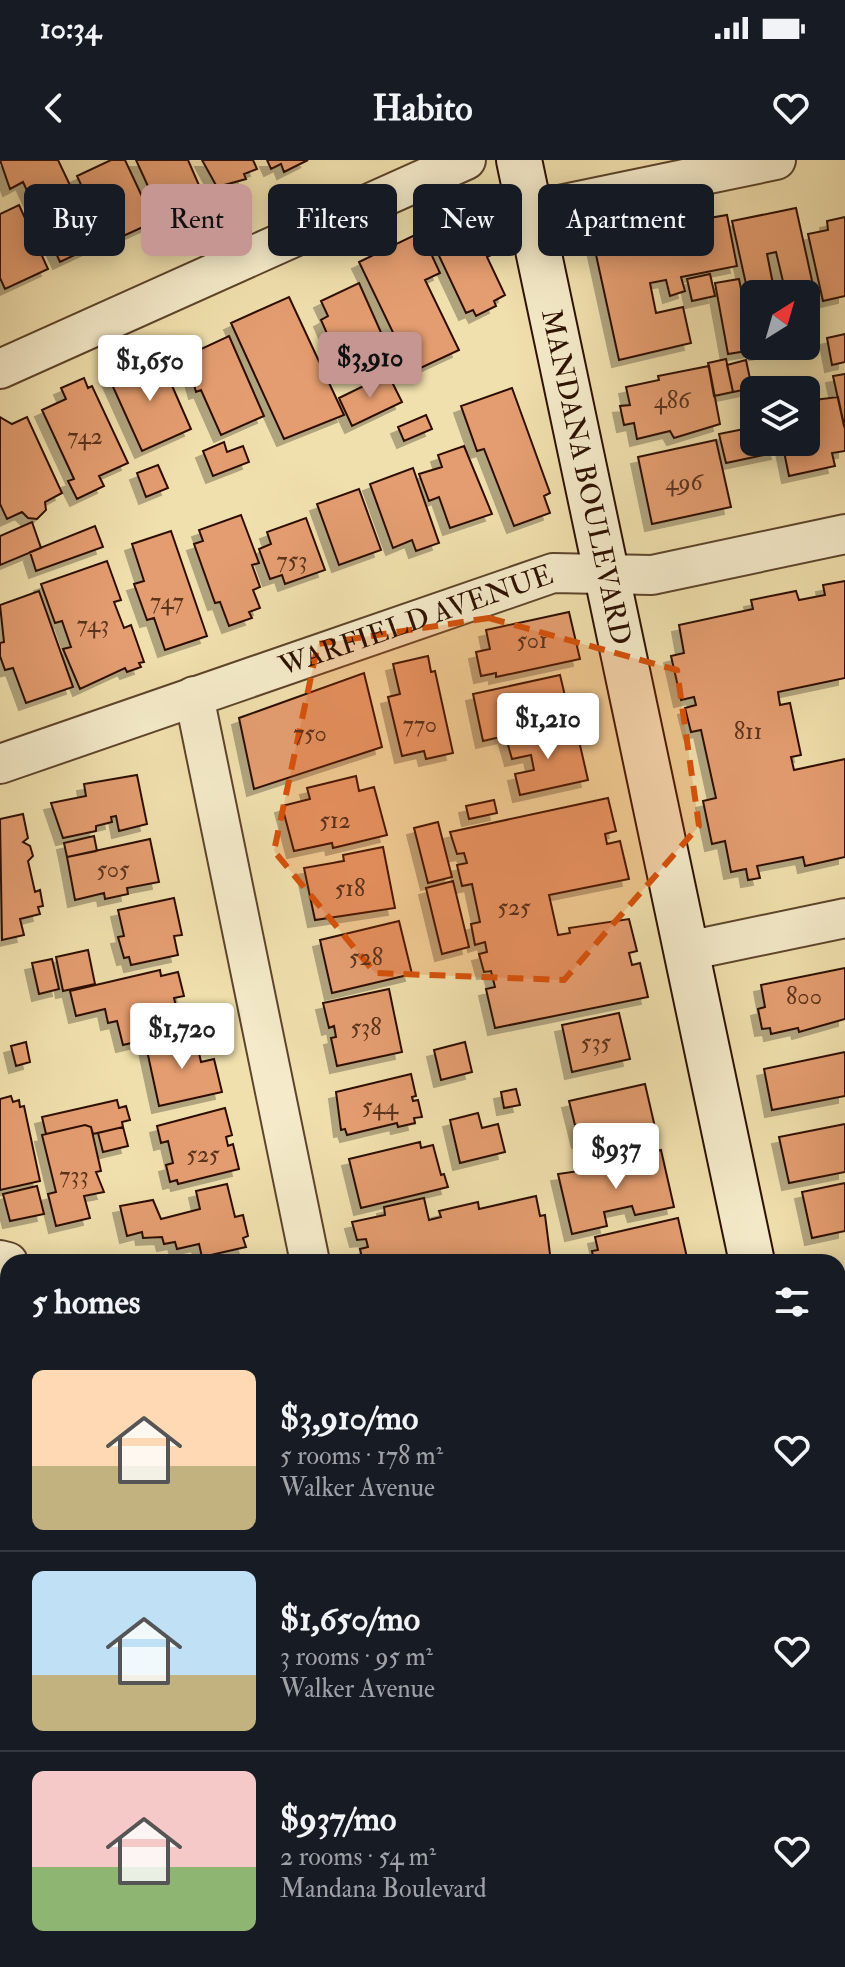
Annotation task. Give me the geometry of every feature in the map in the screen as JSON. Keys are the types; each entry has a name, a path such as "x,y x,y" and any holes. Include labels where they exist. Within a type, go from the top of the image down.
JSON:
{"street":[{"path":"0,369 466,160"},
{"name":"MANDANA BOULEVARD","path":"519,160 750,1254"},
{"path":"530,211 776,160"},
{"name":"WARFIELD AVENUE","path":"0,764 553,573 652,575 845,534"},
{"path":"194,696 308,1254"},
{"path":"687,951 845,918"}],"highlighted area":[{"path":"489,618 677,670 699,826 564,980 375,973 274,851 318,644"}],"building":[{"path":"0,160 58,160 69,184 23,182 10,189"},
{"path":"111,160 125,160 141,194 141,228 125,235 125,184 81,184 77,176"},
{"path":"136,160 188,160 198,184 147,184"},
{"path":"202,160 253,160 257,169 244,174 246,179 215,184"},
{"path":"267,160 308,160 284,172 281,164 271,169"},
{"path":"19,205 24,216 24,256 42,256 48,269 5,289 0,278 0,214"},
{"path":"796,208 812,280 783,280 776,252 767,254 772,280 745,280 732,221"},
{"path":"727,215 737,266 681,277 685,291 670,296 666,280 650,283 656,313 683,307 691,343 619,360 596,256 714,256 714,217"},
{"path":"845,217 845,296 823,301 808,234 828,230 827,221"},
{"path":"413,236 413,256 432,256 440,273 425,280 459,350 412,372 359,262 371,256 397,256 397,244"},
{"path":"57,256 73,256 60,262"},
{"path":"439,256 489,256 505,295 494,301 496,306 476,316 473,310 466,313"},
{"path":"710,274 715,296 692,301 687,279"},
{"path":"739,279 740,352 728,354 715,283"},
{"path":"359,283 387,346 349,363 348,359 340,363 321,320 328,316 321,301"},
{"path":"289,297 344,415 284,439 231,323"},
{"path":"845,334 845,362 832,365 827,338"},
{"path":"229,336 264,416 221,435 201,390 196,392 186,356"},
{"path":"159,356 191,429 142,451 109,378"},
{"path":"726,359 733,392 714,396 708,363"},
{"path":"746,360 749,376 740,376 740,391 733,392 727,365"},
{"path":"709,366 720,424 674,438 670,431 637,439 634,423 624,425 620,406 630,405 626,387 659,380 658,376"},
{"path":"388,374 402,402 352,426 339,398"},
{"path":"845,374 845,426 844,426 833,376"},
{"path":"84,378 88,388 92,386 128,463 99,476 104,486 77,499 68,481 74,479 42,410 66,399 61,388"},
{"path":"512,388 550,493 544,496 550,513 514,526 484,449 477,451 461,406"},
{"path":"838,397 845,429 845,451 832,453 835,466 789,476 785,456 820,456 820,399"},
{"path":"426,415 432,429 404,441 398,427"},
{"path":"0,417 12,424 27,417 62,493 45,502 46,510 37,519 28,518 22,512 7,519 0,504"},
{"path":"740,430 740,456 759,456 726,463 719,434"},
{"path":"716,440 731,507 652,524 638,457"},
{"path":"224,442 227,452 243,446 249,462 213,476 203,451"},
{"path":"464,446 492,514 450,528 439,497 429,501 419,474 442,467 438,455"},
{"path":"158,465 168,488 146,497 137,473"},
{"path":"413,468 439,543 416,551 412,540 393,548 370,484"},
{"path":"359,489 381,550 339,565 317,504"},
{"path":"241,515 259,563 252,565 260,587 253,590 260,608 249,612 252,618 229,626 220,602 215,603 194,544 203,541 199,530"},
{"path":"306,518 325,570 285,584 282,575 270,579 259,549 271,544 267,532"},
{"path":"32,522 41,548 0,565 0,536"},
{"path":"95,526 103,547 36,571 30,552"},
{"path":"171,531 207,636 165,650 154,618 147,620 134,584 144,581 132,544"},
{"path":"107,561 121,600 114,602 124,628 131,625 144,662 139,663 141,667 127,672 125,668 80,689 63,649 71,647 62,621 55,623 41,584"},
{"path":"845,581 845,678 778,692 780,705 790,703 801,755 791,757 794,770 845,759 845,857 805,866 803,857 757,866 760,878 748,880 746,869 731,872 725,841 712,844 703,801 716,798 701,730 691,732 685,708 696,705 694,697 681,700 671,656 684,653 679,625 753,609 751,600 796,591 799,600 825,595 823,585"},
{"path":"39,591 73,687 26,703 13,668 5,670 0,656 0,643 4,642 0,605"},
{"path":"569,612 580,659 496,677 496,673 481,676 476,652 490,649 486,630"},
{"path":"428,656 431,672 435,671 453,753 426,759 424,751 402,756 388,697 400,694 393,664"},
{"path":"364,673 382,747 254,789 239,718"},
{"path":"560,675 571,721 483,741 473,694"},
{"path":"541,730 543,739 577,732 588,780 520,795 515,774 534,770 531,755 512,759 506,738"},
{"path":"137,775 147,824 119,831 116,816 111,817 112,822 96,826 96,831 63,838 51,803 86,796 84,784"},
{"path":"356,776 359,791 374,787 387,835 333,848 332,843 294,851 282,806 310,799 307,788"},
{"path":"608,798 616,831 605,834 607,844 620,841 629,879 549,895 558,935 570,933 569,928 629,919 637,951 629,953 632,965 640,963 648,997 495,1028 486,989 495,987 491,971 484,972 479,954 487,952 485,942 475,945 471,924 480,922 472,884 462,886 457,865 467,863 464,853 457,854 450,832"},
{"path":"494,800 497,813 469,819 466,806"},
{"path":"23,814 28,838 23,842 30,846 33,856 28,861 35,892 40,890 43,906 38,907 40,914 20,919 24,935 2,940 0,819"},
{"path":"438,822 452,877 428,883 414,828"},
{"path":"94,836 97,851 67,857 64,843"},
{"path":"150,839 159,882 127,888 128,894 105,899 104,893 75,900 67,857"},
{"path":"383,847 395,908 315,920 304,868 344,861 343,855"},
{"path":"453,881 469,947 442,954 426,888"},
{"path":"174,898 182,935 174,936 178,955 131,965 129,957 124,958 118,937 124,936 118,910"},
{"path":"399,921 412,974 332,993 320,940"},
{"path":"88,950 95,984 63,991 56,957"},
{"path":"52,959 59,989 39,994 32,963"},
{"path":"845,968 845,1019 799,1032 798,1028 771,1034 770,1028 762,1029 758,1009 765,1007 761,985"},
{"path":"160,970 161,976 178,972 184,996 174,998 182,1031 123,1045 117,1021 108,1023 105,1009 76,1016 70,991"},
{"path":"389,989 402,1052 337,1066 331,1038 336,1037 334,1026 329,1028 323,1003"},
{"path":"619,1013 630,1059 572,1072 562,1025"},
{"path":"195,1035 201,1062 214,1059 222,1092 159,1106 146,1046"},
{"path":"26,1042 30,1062 16,1066 11,1046"},
{"path":"465,1042 472,1072 441,1080 434,1050"},
{"path":"845,1052 845,1096 772,1110 764,1069"},
{"path":"411,1074 416,1096 412,1097 413,1101 418,1100 422,1117 414,1118 415,1123 398,1127 397,1123 347,1135 345,1129 341,1130 336,1092"},
{"path":"645,1084 657,1136 592,1150 590,1139 579,1141 569,1101"},
{"path":"516,1089 520,1105 504,1108 501,1092"},
{"path":"11,1096 13,1102 19,1100 20,1107 24,1106 40,1181 0,1190 0,1099"},
{"path":"117,1100 119,1108 126,1106 130,1120 122,1122 123,1127 93,1134 91,1127 85,1125 46,1134 42,1117"},
{"path":"225,1108 232,1135 226,1137 228,1146 233,1144 239,1169 178,1184 177,1180 170,1182 166,1165 173,1163 168,1141 161,1143 157,1126"},
{"path":"478,1113 482,1128 498,1124 505,1152 460,1163 450,1120"},
{"path":"845,1124 845,1172 789,1183 779,1137"},
{"path":"85,1125 91,1127 101,1171 96,1172 104,1192 84,1196 90,1218 56,1226 48,1194 56,1192 42,1135"},
{"path":"123,1127 128,1146 103,1152 98,1133"},
{"path":"420,1142 421,1148 433,1145 441,1175 444,1174 448,1187 361,1208 349,1159"},
{"path":"661,1150 674,1207 635,1215 632,1206 604,1212 607,1226 572,1234 558,1174 634,1163 633,1157"},
{"path":"845,1183 845,1231 812,1238 802,1192"},
{"path":"227,1184 235,1217 243,1215 248,1236 243,1238 246,1247 201,1254 199,1244 177,1249 175,1242 164,1244 162,1237 143,1238 142,1232 127,1236 120,1206 153,1200 161,1219 200,1209 196,1191"},
{"path":"37,1186 44,1214 10,1221 3,1194"},
{"path":"536,1196 540,1216 545,1215 550,1254 361,1254 360,1249 368,1247 366,1239 357,1240 352,1222 385,1215 384,1207 424,1198 429,1220 441,1217 439,1211 478,1202 479,1209"},
{"path":"678,1218 686,1254 593,1254 592,1251 598,1250 595,1237"}]}
